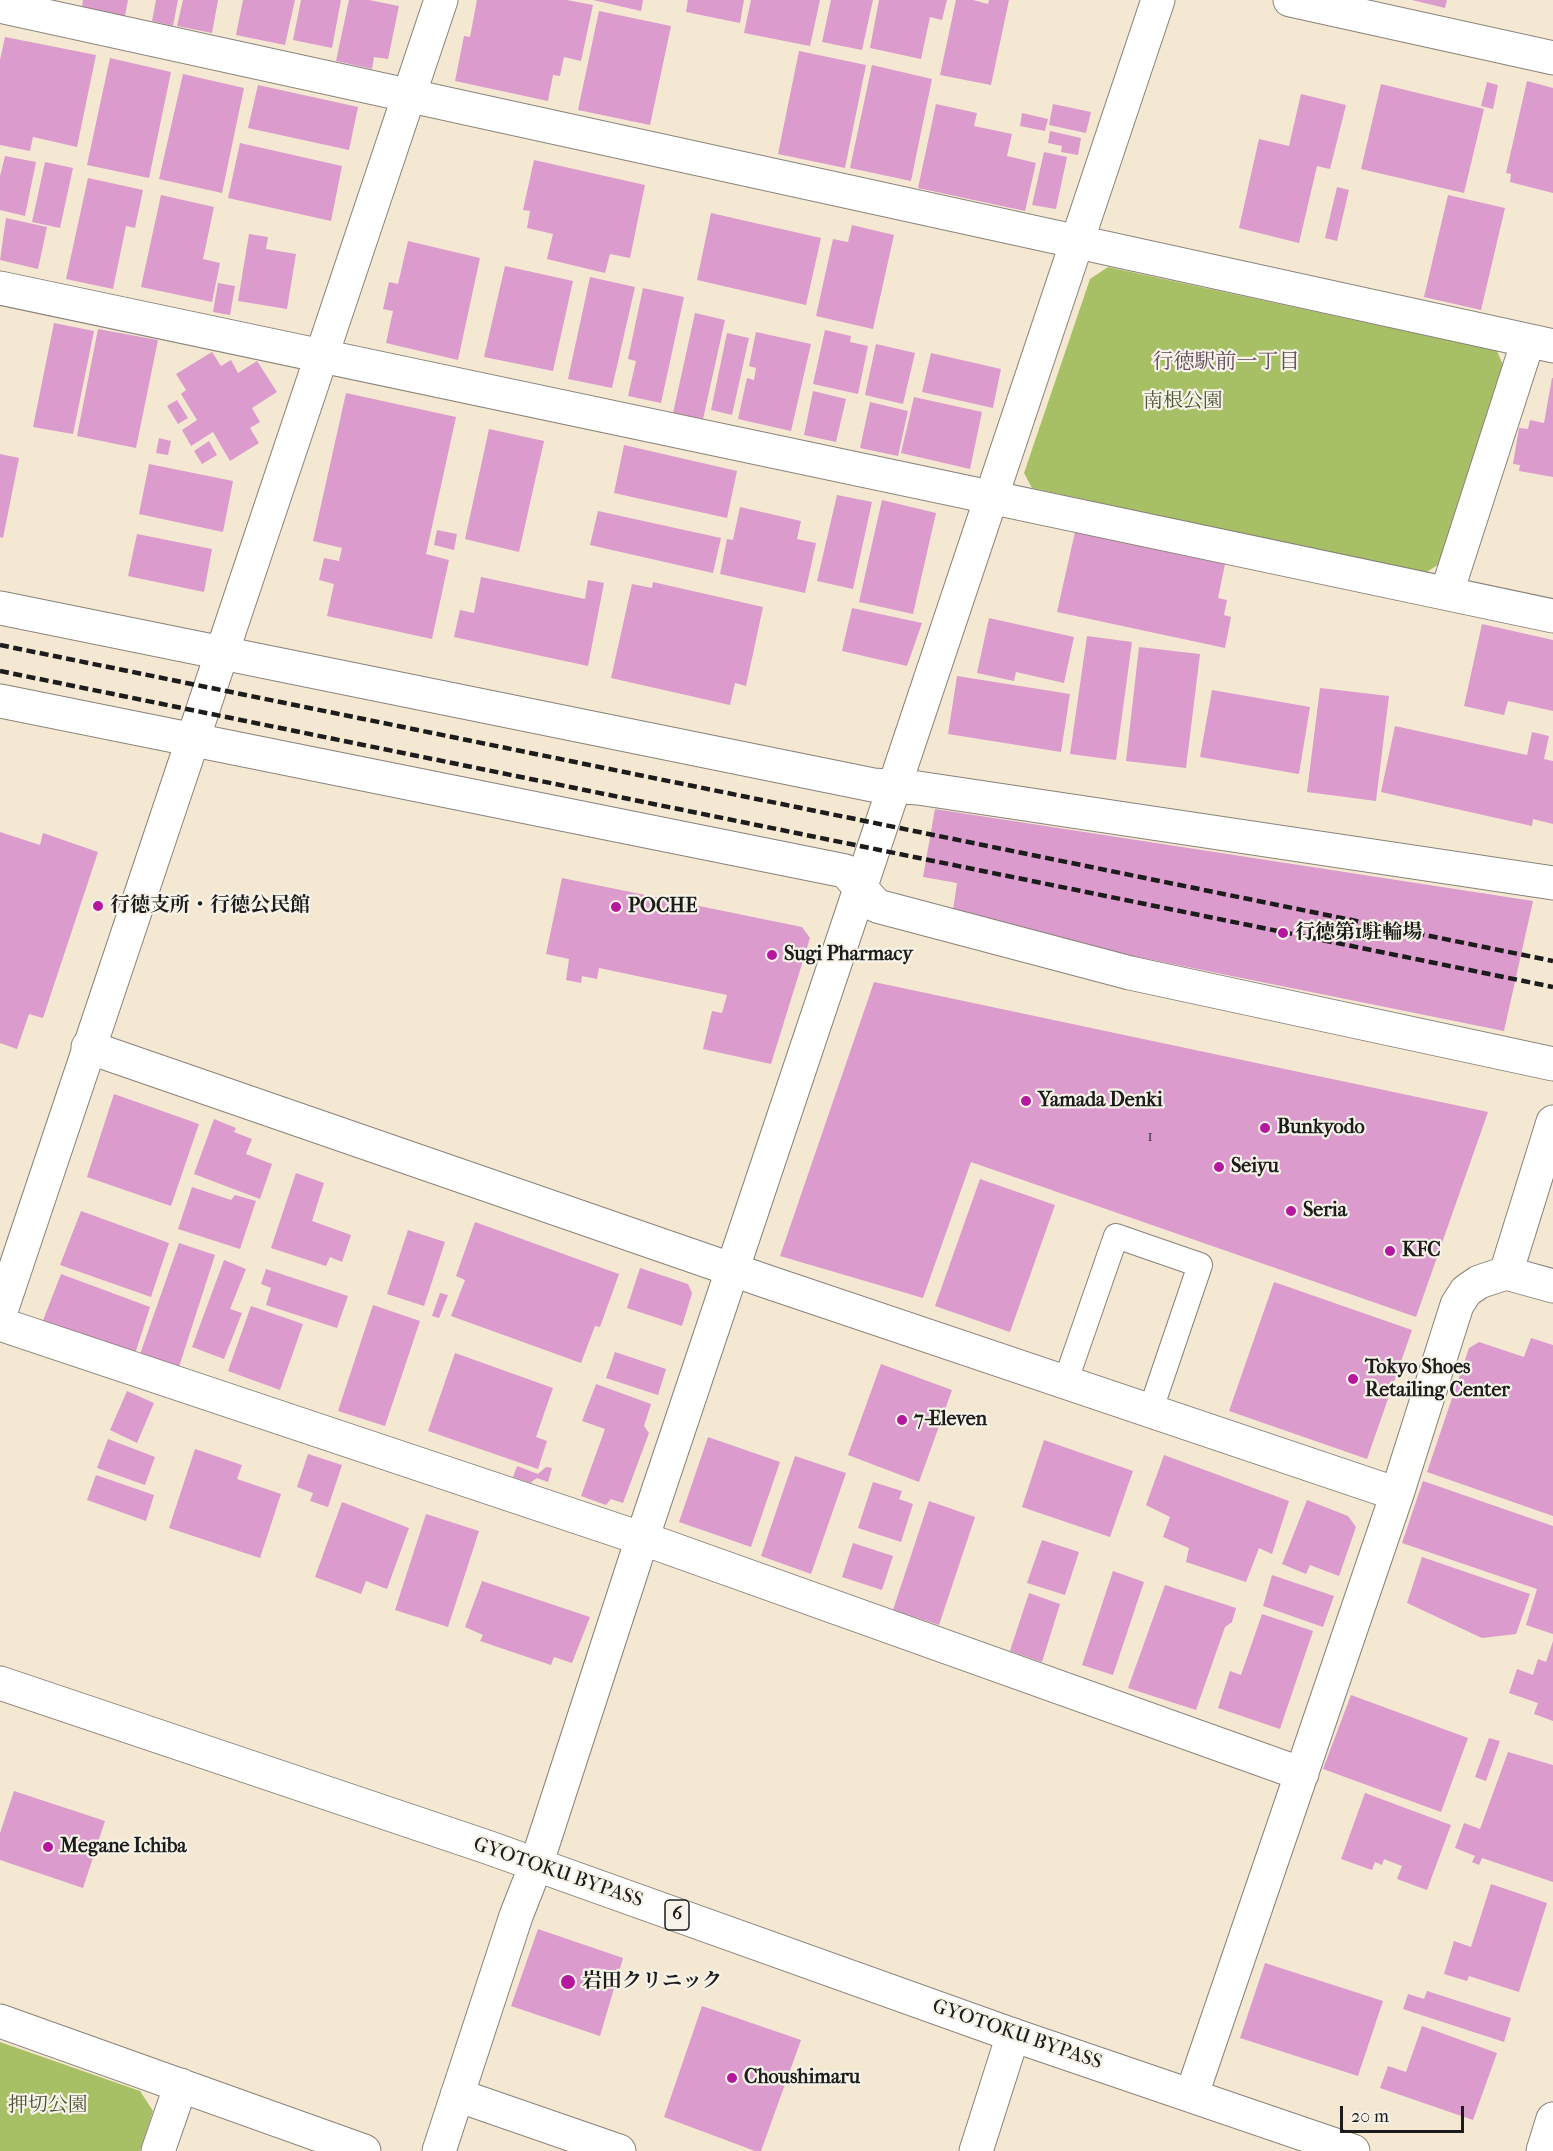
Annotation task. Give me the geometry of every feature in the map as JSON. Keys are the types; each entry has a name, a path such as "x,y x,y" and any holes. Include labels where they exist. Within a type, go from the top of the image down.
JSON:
{"street":[{"path":"0,1314 220,652 441,0"},
{"path":"439,2151 1158,0"},
{"path":"1290,0 1553,58"},
{"path":"0,6 1540,343 1447,592"},
{"path":"0,288 1553,616"},
{"path":"0,608 873,784 942,791 1553,883"},
{"path":"0,701 845,871 877,906 1130,973 1553,1064"},
{"path":"88,1047 733,1270 1397,1494"},
{"path":"1506,1273 1553,1122"},
{"path":"1192,2094 1397,1494 1457,1305 1466,1291 1479,1282 1506,1273 1553,1286"},
{"path":"0,1324 642,1539 1302,1774"},
{"name":"GYOTOKU BYPASS","path":"0,1683 536,1865 1013,2035 1192,2094 1353,2151"},
{"path":"0,2021 364,2151"},
{"path":"976,2151 1013,2035"},
{"path":"158,2151 181,2085"},
{"path":"457,2095 619,2151"},
{"path":"1543,2151 1553,2120"}],"lane":[{"path":"1065,1383 1116,1236 1158,1250 1200,1265 1150,1412"}],"green space":[{"name":"南根公園","path":"1108,267 1497,351 1506,372 1441,563 1425,573 1032,488 1024,473 1090,279"},
{"name":"押切公園","path":"0,2042 140,2091 153,2111 140,2151 0,2151"}],"building":[{"path":"83,0 128,0 125,16 82,7"},
{"path":"156,0 178,0 173,26 152,21"},
{"path":"183,0 218,0 212,33 177,26"},
{"path":"243,0 295,0 285,45 236,35"},
{"path":"301,0 341,0 332,48 293,40"},
{"path":"349,0 369,0 399,6 388,59 374,57 372,69 336,61"},
{"path":"477,0 567,0 593,5 581,61 564,57 560,76 553,75 548,101 455,81 464,36 470,37"},
{"path":"593,0 643,0 641,11"},
{"path":"688,0 744,0 740,23 686,12"},
{"path":"751,0 820,0 810,46 744,33"},
{"path":"831,0 873,0 862,50 822,42"},
{"path":"879,0 947,0 942,20 930,17 921,59 870,48"},
{"path":"956,0 973,0 988,4 989,0 1009,0 991,85 940,75"},
{"path":"1412,0 1447,0 1445,8"},
{"path":"599,11 671,26 650,125 578,110"},
{"path":"5,37 96,55 77,147 33,137 30,151 0,145 0,60"},
{"path":"799,51 866,65 845,168 778,154"},
{"path":"110,58 171,72 149,178 87,165"},
{"path":"872,65 932,79 911,181 850,168"},
{"path":"183,74 244,88 222,193 159,179"},
{"path":"1527,81 1553,88 1553,193 1510,182 1511,174 1506,173"},
{"path":"1487,82 1498,85 1493,109 1481,106"},
{"path":"1381,84 1484,109 1464,193 1361,169"},
{"path":"258,85 358,107 349,150 248,128"},
{"path":"1301,94 1346,105 1330,169 1317,166 1299,243 1239,228 1259,139 1289,146"},
{"path":"936,104 977,113 974,126 1012,134 1007,156 1036,163 1025,211 918,188"},
{"path":"1053,104 1091,112 1086,133 1049,125"},
{"path":"1022,113 1048,119 1045,131 1020,126"},
{"path":"1050,131 1081,138 1078,155 1061,152 1062,146 1048,143"},
{"path":"240,143 342,166 331,221 228,198"},
{"path":"1044,152 1067,157 1056,209 1032,205"},
{"path":"5,156 36,162 25,216 0,210 0,176"},
{"path":"534,160 645,185 630,258 610,254 605,273 547,259 553,234 527,228 530,211 523,210"},
{"path":"45,162 73,168 60,228 32,222"},
{"path":"88,178 143,190 135,228 126,226 113,289 66,279"},
{"path":"1337,187 1349,190 1337,241 1325,238"},
{"path":"161,195 214,207 203,259 220,263 212,302 141,287"},
{"path":"1448,195 1505,208 1481,310 1424,297"},
{"path":"711,213 821,238 806,305 697,280"},
{"path":"6,218 47,227 38,269 0,260"},
{"path":"852,225 894,235 873,329 816,316 833,239 848,242"},
{"path":"249,234 268,237 266,249 296,254 287,309 238,301"},
{"path":"408,241 480,258 458,360 386,343 393,311 383,309 389,282 398,284"},
{"path":"505,266 573,281 553,371 484,357"},
{"path":"590,277 635,287 612,388 568,379"},
{"path":"218,283 235,286 230,315 213,312"},
{"path":"643,288 684,297 661,403 628,396 636,361 628,359"},
{"path":"695,313 725,320 703,419 673,413"},
{"path":"54,323 94,331 73,434 33,427"},
{"path":"98,329 158,340 136,448 77,436"},
{"path":"825,330 851,336 850,342 868,346 858,394 813,384"},
{"path":"756,332 811,344 791,431 738,419 747,378 754,380 756,368 749,366"},
{"path":"727,333 749,338 732,415 711,410"},
{"path":"876,344 915,353 903,404 865,395"},
{"path":"212,352 221,366 231,360 238,373 257,361 277,392 252,408 260,422 250,428 259,443 230,461 213,432 191,446 182,430 197,420 181,394 186,390 176,374"},
{"path":"931,353 1001,369 993,408 922,392"},
{"path":"1552,378 1553,477 1519,471 1520,465 1513,464 1519,428 1528,429 1530,420 1544,423"},
{"path":"813,391 846,399 836,442 804,435"},
{"path":"346,393 456,417 426,554 449,560 432,639 327,616 334,584 319,580 324,558 339,561 342,548 313,541"},
{"path":"914,397 982,412 970,469 901,453"},
{"path":"177,400 188,418 178,424 167,406"},
{"path":"870,402 908,411 898,456 860,448"},
{"path":"489,429 544,441 519,552 465,539"},
{"path":"159,438 171,441 168,455 156,453"},
{"path":"209,441 217,455 202,464 194,451"},
{"path":"624,445 737,471 727,518 614,493"},
{"path":"0,454 19,458 3,538 0,537"},
{"path":"149,464 233,481 223,532 139,514"},
{"path":"837,495 872,502 853,589 817,581"},
{"path":"882,500 936,513 913,614 859,602"},
{"path":"740,507 801,521 797,539 816,543 805,593 720,574 727,539 733,540"},
{"path":"598,511 721,538 713,573 590,545"},
{"path":"437,530 457,534 454,550 434,545"},
{"path":"1075,532 1225,564 1218,598 1227,600 1224,615 1231,617 1225,648 1057,612"},
{"path":"137,534 212,549 204,592 128,576"},
{"path":"481,577 585,599 588,580 604,583 588,666 454,637 460,610 474,613"},
{"path":"653,582 763,607 746,686 735,683 730,705 611,678 632,584 652,588"},
{"path":"852,608 922,623 907,666 842,651"},
{"path":"989,618 1074,637 1064,683 1016,672 1014,681 977,673"},
{"path":"1482,624 1553,640 1553,711 1508,701 1504,715 1464,706"},
{"path":"1087,636 1132,642 1116,760 1070,754"},
{"path":"1139,647 1200,654 1186,768 1126,761"},
{"path":"957,676 1070,694 1061,752 948,734"},
{"path":"1320,688 1389,696 1376,801 1307,792"},
{"path":"1212,690 1310,707 1299,774 1200,757"},
{"path":"1395,726 1527,755 1532,732 1549,736 1544,759 1553,761 1553,824 1533,819 1532,826 1381,792"},
{"name":"行徳第1駐輪場","path":"935,809 1533,901 1504,1031 1128,955 953,910 957,883 923,877"},
{"path":"0,832 40,845 43,833 98,852 43,1018 29,1014 17,1049 0,1043"},
{"path":"562,878 802,927 810,938 771,1064 703,1049 712,1011 722,1013 727,995 599,968 597,979 582,976 581,983 566,980 569,959 546,954"},
{"path":"874,982 1488,1112 1416,1317 971,1162 923,1298 780,1256"},
{"path":"114,1094 199,1124 171,1206 87,1177"},
{"path":"214,1119 236,1128 234,1132 252,1139 246,1154 272,1164 260,1199 194,1174"},
{"path":"296,1173 324,1183 312,1221 351,1235 342,1262 330,1257 326,1266 271,1248"},
{"path":"980,1179 1055,1205 1010,1332 935,1306"},
{"path":"192,1187 231,1200 235,1195 256,1201 240,1249 178,1229"},
{"path":"81,1211 169,1243 151,1297 60,1265"},
{"path":"475,1222 619,1274 600,1327 595,1326 581,1363 451,1316 465,1280 456,1276"},
{"path":"408,1230 445,1242 424,1306 387,1294"},
{"path":"179,1243 215,1255 178,1370 139,1357"},
{"path":"224,1260 246,1269 230,1309 242,1313 224,1359 192,1347"},
{"path":"640,1268 688,1284 692,1293 682,1326 627,1308"},
{"path":"266,1269 348,1296 337,1328 266,1305 271,1288 261,1284"},
{"path":"61,1274 150,1307 135,1354 42,1323"},
{"path":"1274,1282 1412,1330 1367,1459 1229,1411"},
{"path":"440,1293 448,1295 439,1318 432,1316"},
{"path":"373,1305 420,1321 385,1426 338,1411"},
{"path":"251,1306 303,1324 280,1390 228,1371"},
{"path":"1531,1338 1553,1345 1553,1516 1427,1472 1469,1348 1479,1342 1524,1357"},
{"path":"615,1352 666,1369 658,1395 606,1378"},
{"path":"455,1353 553,1388 536,1437 547,1441 538,1469 428,1431"},
{"path":"881,1364 952,1390 919,1482 848,1455"},
{"path":"596,1384 651,1404 644,1426 649,1433 623,1503 611,1499 606,1505 581,1496 605,1429 582,1421"},
{"path":"127,1391 154,1403 137,1443 110,1430"},
{"path":"708,1437 780,1462 751,1547 679,1522"},
{"path":"108,1439 155,1457 145,1485 97,1468"},
{"path":"1044,1440 1133,1471 1110,1537 1022,1507"},
{"path":"195,1449 242,1465 237,1479 281,1494 260,1558 169,1528"},
{"path":"308,1454 342,1465 328,1507 310,1501 313,1493 297,1487"},
{"path":"1164,1455 1289,1501 1272,1554 1259,1548 1246,1582 1186,1562 1189,1548 1163,1537 1170,1517 1146,1505"},
{"path":"795,1456 846,1473 811,1574 761,1556"},
{"path":"517,1466 538,1474 546,1467 552,1468 548,1482 537,1478 530,1483 513,1477"},
{"path":"96,1475 154,1495 146,1521 87,1500"},
{"path":"1423,1481 1553,1526 1553,1634 1526,1625 1537,1589 1402,1543"},
{"path":"873,1482 902,1491 899,1499 913,1504 901,1542 858,1528"},
{"path":"1307,1500 1348,1516 1356,1527 1339,1576 1310,1565 1306,1574 1282,1564"},
{"path":"929,1501 975,1517 939,1625 893,1610"},
{"path":"342,1502 409,1528 387,1589 366,1581 361,1594 315,1577"},
{"path":"426,1514 479,1531 448,1627 395,1610"},
{"path":"1042,1540 1079,1552 1065,1595 1027,1583"},
{"path":"853,1543 893,1556 882,1590 842,1577"},
{"path":"1422,1557 1530,1594 1516,1634 1482,1638 1407,1603"},
{"path":"1113,1571 1144,1582 1113,1675 1082,1665"},
{"path":"1272,1575 1334,1596 1323,1627 1263,1606"},
{"path":"482,1581 590,1617 572,1663 554,1657 551,1665 480,1641 483,1635 465,1627"},
{"path":"1165,1585 1236,1608 1232,1622 1225,1627 1196,1710 1128,1688"},
{"path":"1029,1593 1060,1604 1042,1662 1010,1651"},
{"path":"1262,1614 1313,1631 1280,1729 1218,1708 1230,1671 1241,1675"},
{"path":"1553,1641 1553,1721 1534,1714 1538,1703 1509,1693 1517,1669 1533,1675 1538,1659 1546,1662"},
{"path":"1351,1695 1468,1738 1441,1812 1323,1769"},
{"path":"1489,1738 1500,1741 1486,1781 1475,1777"},
{"path":"1508,1752 1553,1765 1553,1882 1482,1858 1479,1865 1472,1862 1475,1856 1455,1848 1464,1823 1480,1829"},
{"name":"Megane Ichiba","path":"14,1791 105,1821 83,1888 0,1860 0,1833"},
{"path":"1365,1793 1451,1825 1427,1890 1397,1879 1402,1866 1384,1859 1382,1865 1375,1862 1372,1870 1341,1859"},
{"path":"1491,1884 1547,1903 1519,1992 1469,1976 1467,1981 1444,1974 1454,1941 1471,1947"},
{"name":"岩田クリニック","path":"538,1929 623,1958 600,2036 511,2006"},
{"path":"1265,1963 1383,2001 1358,2076 1240,2038"},
{"path":"1427,1991 1511,2018 1504,2042 1403,2009 1408,1994 1424,1999"},
{"name":"Choushimaru","path":"702,2006 801,2040 761,2151 755,2151 664,2117"},
{"path":"1422,2026 1497,2053 1473,2120 1380,2088 1388,2066 1406,2072"}],"railway":[{"path":"0,645 1553,961"},
{"path":"0,671 1553,987"}],"place":[{"name":"行徳支所・行徳公民館","path":"98,906"},
{"name":"POCHE","path":"616,907"},
{"name":"行徳第1駐輪場","path":"1283,933"},
{"name":"Sugi Pharmacy","path":"772,955"},
{"name":"Yamada Denki","path":"1026,1101"},
{"name":"Bunkyodo","path":"1265,1128"},
{"name":"Seiyu","path":"1219,1167"},
{"name":"Seria","path":"1291,1211"},
{"name":"KFC","path":"1390,1251"},
{"name":"Tokyo Shoes Retailing Center","path":"1353,1379"},
{"name":"7-Eleven","path":"902,1420"},
{"name":"Megane Ichiba","path":"48,1847"},
{"name":"岩田クリニック","path":"568,1982"},
{"name":"Choushimaru","path":"732,2078"}],"district":[{"name":"行徳駅前一丁目","path":"1226,363"}]}
